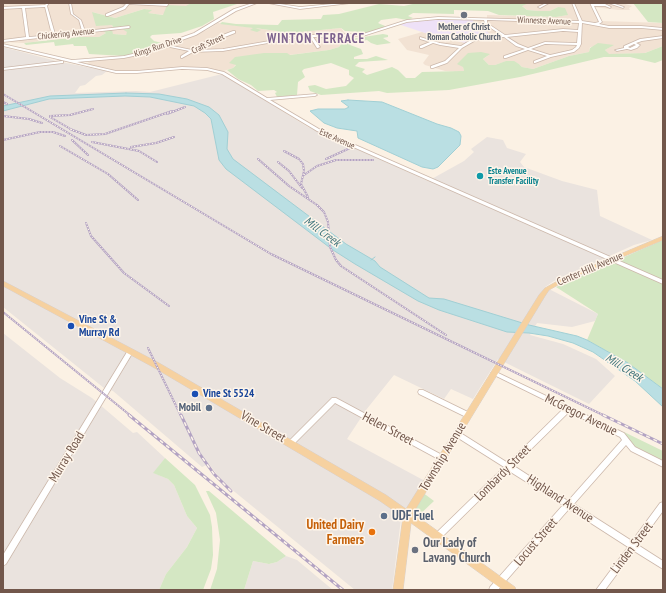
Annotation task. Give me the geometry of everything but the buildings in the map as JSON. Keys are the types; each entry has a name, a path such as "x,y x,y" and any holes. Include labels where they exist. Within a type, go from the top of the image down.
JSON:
{"main road":[{"name":"Center Hill Avenue","path":"516,335 542,295 553,285 663,238"},
{"name":"Vine Street","path":"3,283 156,365 409,515 438,536 497,586 511,590"},
{"name":"Township Avenue","path":"398,590 409,515 516,335"}],"street":[{"path":"70,3 69,5 72,14 80,20 84,36"},
{"path":"119,3 168,4"},
{"path":"107,15 123,8 129,3"},
{"name":"Kings Run Drive","path":"3,69 134,55 198,32 235,10 256,3"},
{"path":"269,3 297,8 350,3"},
{"path":"322,6 331,3"},
{"path":"539,7 548,3"},
{"path":"535,62 550,56 575,50 579,44 581,22 573,3"},
{"path":"605,5 610,3 623,7"},
{"path":"3,8 47,4 54,35"},
{"path":"592,4 610,7"},
{"path":"592,4 601,22 596,24"},
{"path":"23,7 28,38"},
{"name":"Winneste Avenue","path":"165,45 192,51 227,50 310,35 363,35 407,21 427,18 581,22 609,27 663,29"},
{"path":"485,19 486,23 517,45 550,56"},
{"name":"Chickering Avenue","path":"3,41 129,27"},
{"path":"432,67 446,62 461,47 475,40 563,30 580,31"},
{"name":"Craft Street","path":"182,57 206,43 234,32"},
{"path":"310,35 318,47"},
{"path":"617,50 626,48 641,40 663,37"},
{"path":"421,38 432,42 461,47"},
{"path":"421,47 432,42"},
{"path":"505,57 549,43 579,44"},
{"name":"Este Avenue","path":"3,45 67,61 121,72 137,72 174,68 216,71 229,75 318,130 663,282"},
{"path":"85,65 93,59"},
{"path":"266,99 315,95"},
{"name":"Murray Road","path":"3,562 130,352"},
{"name":"McGregor Avenue","path":"494,373 622,435 633,449 663,464"},
{"path":"421,392 468,415"},
{"name":"Helen Street","path":"291,444 334,400 442,458"},
{"name":"Lombardy Street","path":"438,536 568,409"},
{"name":"Highland Avenue","path":"457,434 510,466 663,564"},
{"name":"Locust Street","path":"497,586 626,440"},
{"name":"Linden Street","path":"600,590 663,505"}],"shaded area":[{"path":"3,3 191,3 188,6 179,7 182,17 147,13 151,10 144,9 115,18 92,12 113,27 119,26 128,32 126,35 102,31 106,33 99,37 79,37 24,43 3,42"},
{"path":"529,3 622,3 632,6 629,8 630,10 594,7 601,21 663,23 663,46 645,53 617,54 608,54 605,50 613,45 590,47 589,52 569,56 533,69 522,67 514,62 507,61 495,65 489,65 483,59 489,55 463,67 464,71 459,72 445,71 425,65 423,63 429,55 407,50 398,39 422,32 466,43 472,40 473,19 487,19 487,15 556,17 567,15 558,7 550,11 538,11 527,10 521,5"},
{"path":"421,19 473,19 473,21 494,37 466,43 431,35 398,24"},
{"path":"218,23 277,31 280,34 341,28 346,35 339,47 329,50 289,55 235,57 236,64 233,68 220,72 182,68 121,72 85,65 92,60 141,55 207,30"},
{"path":"3,47 56,61 107,71 102,75 96,76 85,85 80,86 75,93 150,92 222,74 308,127 428,181 464,161 474,152 471,149 487,137 503,140 507,148 526,154 520,162 524,167 562,181 597,190 600,216 652,240 634,245 554,281 545,287 598,314 595,321 572,327 537,323 530,335 563,344 596,359 615,376 589,404 498,359 473,399 451,389 444,399 394,375 366,410 347,439 425,481 401,519 392,590 355,590 230,488 222,481 209,464 202,467 113,391 104,388 3,307"},
{"path":"3,333 60,378 92,398 133,433 137,432 165,458 154,473 168,479 174,485 187,516 197,528 187,547 166,574 159,590 3,590"},
{"path":"286,556 297,560 333,590 244,590 253,561 269,564 277,562"}],"green space":[{"path":"191,3 240,3 213,12 214,19 202,26 181,33 152,35 150,37 154,41 166,44 143,52 124,56 89,54 86,46 74,46 73,44 55,46 54,42 26,45 24,43 79,37 99,37 106,33 101,30 112,30 113,34 126,35 127,32 119,27 113,27 112,25 96,26 92,12 115,18 144,9 152,10 148,13 163,15 167,5 186,6"},
{"path":"417,3 529,3 522,6 527,10 538,11 550,11 558,7 565,8 568,15 556,17 499,15 488,11 454,10 454,14 413,13 408,16 413,18 407,20 396,18 381,20 378,23 385,26 382,29 363,35 360,32 345,31 341,28 280,34 277,31 255,28 261,30 257,32 250,30 253,28 220,24 222,22 236,24 278,25 282,20 321,19 323,15 339,14 379,4 404,6"},
{"path":"633,3 663,3 663,23 648,22"},
{"path":"383,34 388,35 388,37 383,38 391,43 377,45 367,40 352,43 350,45 361,49 363,54 354,57 354,59 367,59 376,56 388,60 359,62 355,66 365,69 362,72 367,75 392,67 398,70 406,78 415,78 422,72 464,71 463,67 457,64 468,53 481,52 490,54 483,59 489,65 495,65 506,61 514,61 522,67 533,69 569,56 589,52 590,48 598,43 614,45 605,50 609,54 645,53 663,46 663,60 655,63 630,57 604,57 520,77 449,90 387,93 379,91 321,95 310,91 308,86 315,85 326,89 346,86 354,78 349,75 349,70 331,63 304,69 302,71 305,77 298,82 297,95 277,97 275,93 277,92 274,90 258,91 251,85 238,79 227,70 236,65 229,63 235,57 264,53 287,53 290,55 329,50 339,47 344,40"},
{"path":"663,240 663,389 628,363 587,340 598,314 556,287"},
{"path":"624,432 663,451 663,464 641,454 626,440"},
{"path":"165,458 195,485 210,515 213,555 211,569 203,590 159,590 166,574 187,547 197,528 187,516 174,485 168,479 153,473"},
{"path":"206,491 209,491 286,556 277,562 269,564 253,561 244,590 210,590 217,569 220,540 216,513"},
{"path":"422,492 434,501 415,519 411,509"}],"water":[{"name":"Mill Creek","path":"126,93 159,94 187,99 209,107 219,115 228,132 227,149 233,159 346,244 375,261 380,267 429,298 444,299 529,325 577,336 587,340 628,363 663,389 663,407 635,381 593,352 573,343 548,336 507,332 439,310 418,301 333,250 226,169 219,160 211,119 194,106 150,97 125,96 49,99 3,111 3,106 50,96"},
{"path":"341,101 382,102 451,128 459,132 461,136 460,145 438,167 433,169 422,167 358,138 357,131 337,128 324,123 310,111 318,109 345,109 349,107"}],"waterway":[{"path":"371,260 375,257"}],"railway":[{"path":"3,94 271,254 605,416"},
{"path":"3,102 7,104"},
{"path":"167,114 185,107"},
{"path":"50,116 70,115 93,109"},
{"path":"72,130 86,135 105,134 172,111"},
{"path":"3,116 29,119 42,123"},
{"path":"50,117 72,130"},
{"path":"3,140 40,132 53,132 65,136"},
{"path":"131,147 156,143 174,137"},
{"path":"72,140 88,155"},
{"path":"92,142 139,151 157,162"},
{"path":"60,146 108,174 138,200"},
{"path":"326,159 350,148"},
{"path":"284,151 299,159 303,164 304,171 301,184 308,197"},
{"path":"258,159 289,186 317,205 324,212 328,222 330,247 336,260 341,266 446,335"},
{"path":"304,175 317,166 336,160 373,160"},
{"path":"278,162 289,171 302,188"},
{"path":"86,223 91,236 124,273 169,306"},
{"path":"3,312 131,416"},
{"path":"148,348 181,416"},
{"path":"129,415 343,590"},
{"path":"181,415 199,453 214,474 231,491"},
{"path":"603,415 663,444"}],"place":[{"name":"Mother of Christ Roman Catholic Church","path":"464,15"},
{"name":"Este Avenue Transfer Facility","path":"480,176"},
{"name":"Vine St & Murray Rd","path":"71,326"},
{"name":"Vine St 5524","path":"195,394"},
{"name":"Mobil","path":"209,408"},
{"name":"UDF Fuel","path":"384,516"},
{"name":"United Dairy Farmers","path":"372,532"},
{"name":"Our Lady of Lavang Church","path":"415,550"}],"district":[{"name":"WINTON TERRACE","path":"316,39"}]}
